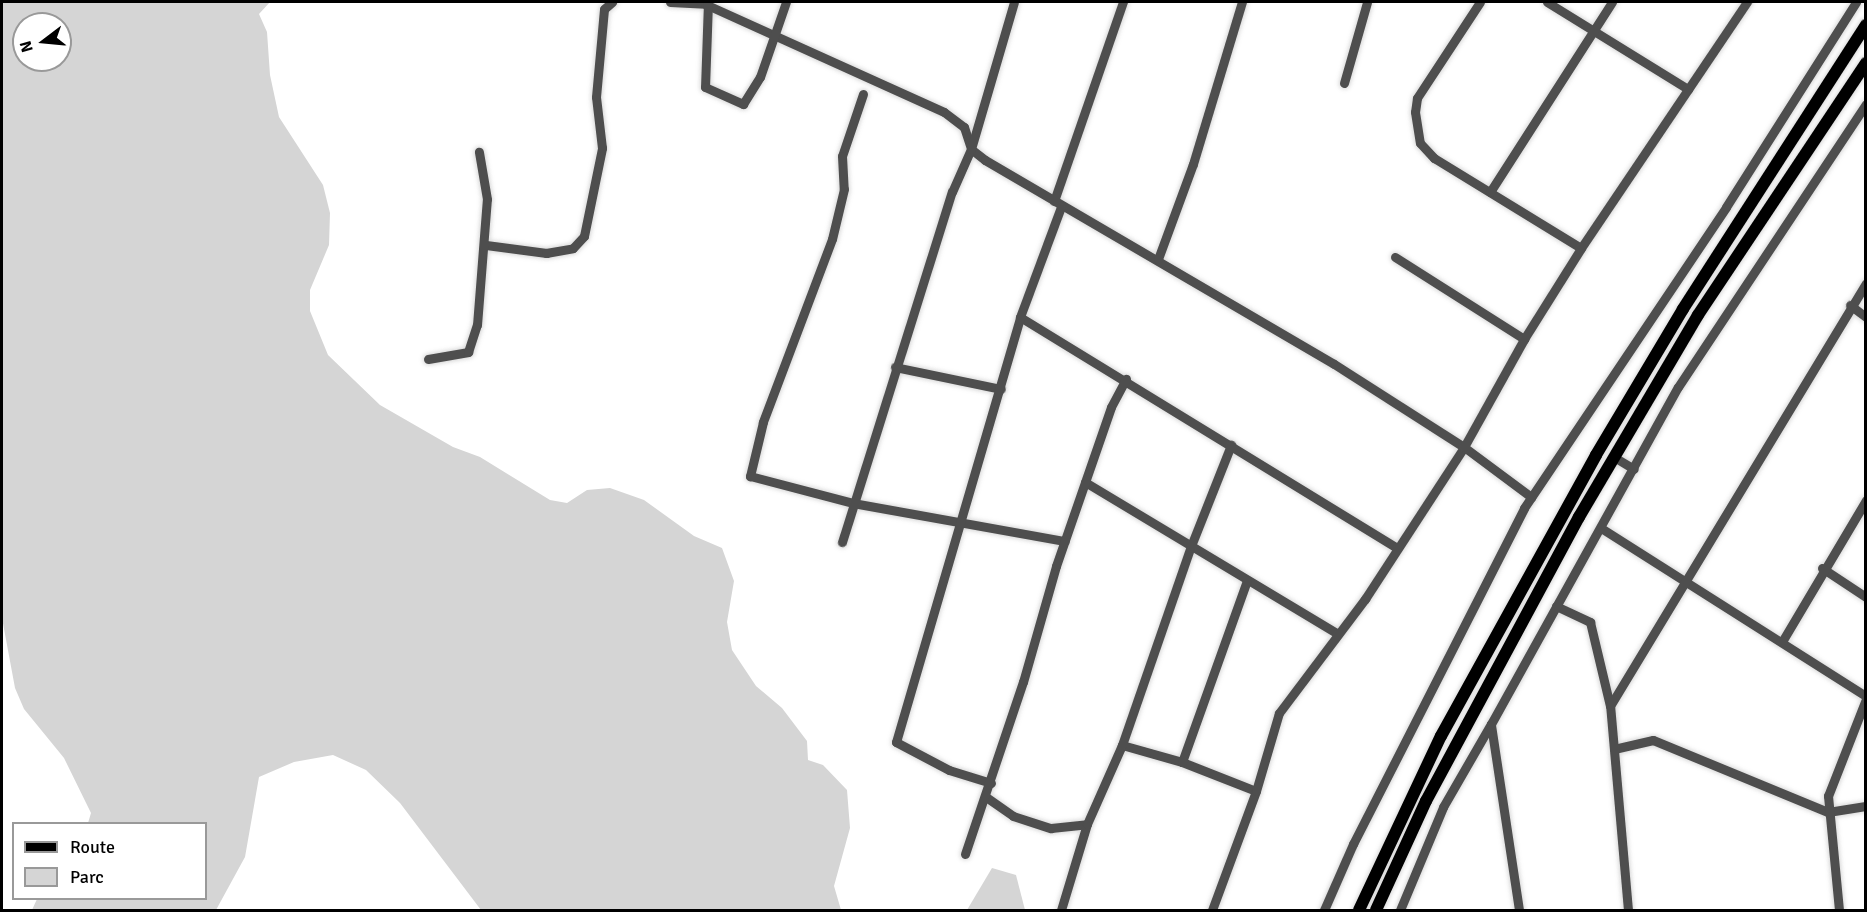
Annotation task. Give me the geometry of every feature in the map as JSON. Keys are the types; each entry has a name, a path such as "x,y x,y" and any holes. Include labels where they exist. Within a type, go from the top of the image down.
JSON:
{"main road":[{"path":"1359,910 1447,726 1590,464 1683,309 1866,25"},
{"path":"1376,910 1431,792 1614,457 1698,315 1866,63"}],"street":[{"path":"486,245 546,253 573,248 584,236 602,148 596,97 604,9 612,2"},
{"path":"670,2 707,3 774,38 944,112 964,127 971,149 1058,204 1158,259 1464,447 1531,497"},
{"path":"707,3 704,82 711,92 746,103 774,38 786,2"},
{"path":"842,542 895,368 921,298 952,192 971,149 1014,2"},
{"path":"991,783 948,770 896,742 1001,389 1020,317 1123,2"},
{"path":"1158,259 1193,164 1242,2"},
{"path":"1344,83 1367,2"},
{"path":"1480,2 1424,86 1415,112 1418,137 1426,153 1581,248"},
{"path":"1547,2 1688,89"},
{"path":"1490,192 1592,28 1612,2"},
{"path":"1212,910 1256,791 1279,713 1338,634 1464,447 1524,339 1581,248 1747,2"},
{"path":"1324,910 1353,844 1531,497 1552,471 1687,266 1856,2"},
{"path":"862,94 842,156 843,196 832,239 763,422 750,473 753,479 782,488 1065,541"},
{"path":"1400,910 1443,807 1692,364 1866,104"},
{"path":"428,359 470,350 486,245 487,199 479,152"},
{"path":"1395,257 1524,339"},
{"path":"1610,706 1850,305 1866,284"},
{"path":"1850,305 1866,318"},
{"path":"1020,317 1126,379 1397,548"},
{"path":"895,368 1001,389"},
{"path":"965,854 991,783 1065,541 1111,407 1126,379"},
{"path":"1061,910 1087,824 1122,745 1191,546 1231,445"},
{"path":"1614,457 1634,469"},
{"path":"1085,482 1338,634"},
{"path":"1783,640 1822,568 1866,500"},
{"path":"1601,528 1685,583 1783,640 1866,698 1829,792 1828,812 1839,910"},
{"path":"1822,568 1866,597"},
{"path":"1182,762 1247,580"},
{"path":"1556,606 1590,622 1610,706 1628,910"},
{"path":"1491,724 1519,910"},
{"path":"1614,749 1653,740 1828,812 1866,806"},
{"path":"1122,745 1182,762 1256,791"},
{"path":"986,797 1013,816 1051,828 1087,824"}],"green space":[{"path":"2,2 270,2 259,14 267,32 270,75 279,117 323,185 330,213 329,245 310,290 310,311 328,355 380,405 453,447 480,457 550,500 567,503 587,490 610,488 644,500 694,536 722,548 734,581 727,622 732,650 756,686 782,708 807,741 808,760 823,765 847,790 850,828 834,886 841,910 481,910 400,803 366,770 333,755 294,762 259,777 245,857 216,910 32,910 37,900 207,900 207,822 88,822 91,813 64,758 24,709 15,688 2,618"},
{"path":"992,868 1016,875 1025,910 967,910"}]}
